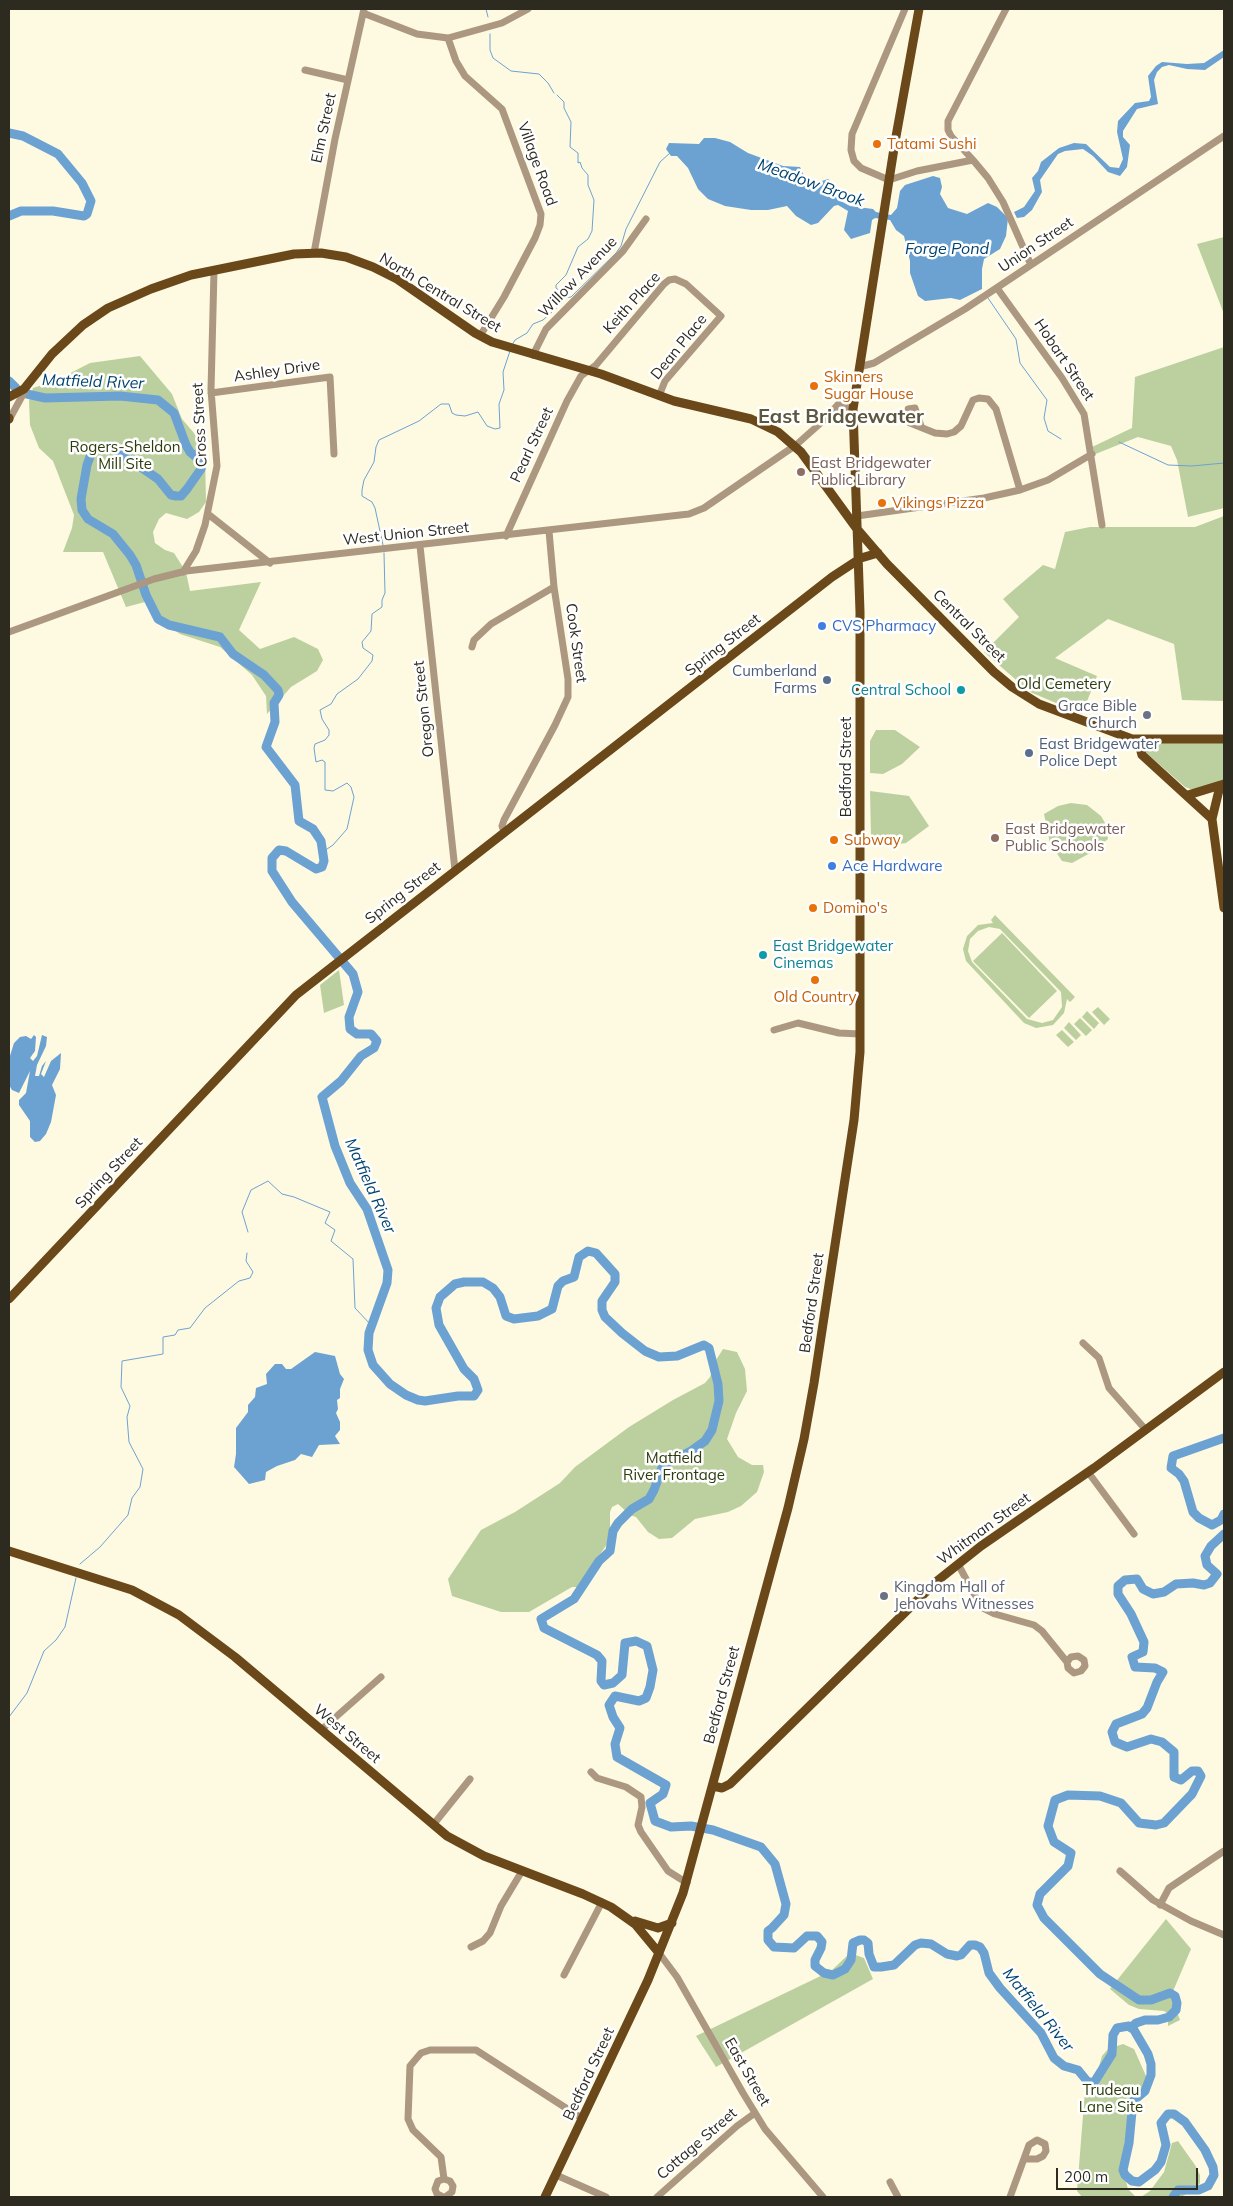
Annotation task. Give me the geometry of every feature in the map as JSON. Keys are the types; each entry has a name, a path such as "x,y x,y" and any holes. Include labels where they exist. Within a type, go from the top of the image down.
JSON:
{"main road":[{"name":"Bedford Street","path":"545,2197 659,1953 687,1882 788,1508 806,1428 853,1126 860,1034 859,559 854,394 868,318 884,206 919,9"},
{"name":"North Central Street","path":"28,385 67,339 102,312 159,286 186,277 287,256 314,253 346,257 386,273 416,291 480,336 511,349 590,370 659,396 758,422 778,432 796,445 857,529"},
{"path":"9,397 28,385"},
{"name":"Central Street","path":"857,529 960,639 1012,687 1039,704 1128,738 1138,740 1224,739"},
{"name":"Spring Street","path":"9,1299 285,1006 346,955 827,580 859,559 878,553"},
{"path":"1138,740 1142,755 1188,795 1212,819"},
{"path":"1188,795 1222,785"},
{"path":"1222,785 1212,819 1224,908"},
{"name":"Whitman Street","path":"713,1786 722,1788 730,1784 918,1598 958,1564 990,1539 1088,1472 1224,1372"},
{"name":"West Street","path":"9,1551 114,1583 160,1603 208,1635 433,1825 474,1851 602,1902 624,1915 642,1931 659,1953"},
{"path":"624,1915 649,1927 662,1928 672,1923"}],"street":[{"path":"363,11 417,34 448,38 502,23 528,9"},
{"path":"905,9 860,112 850,140 856,164 866,171 889,180 917,171 972,160"},
{"path":"1006,9 948,122 948,130 951,136 992,183 1011,215 1031,265"},
{"name":"Elm Street","path":"314,253 363,11"},
{"name":"Village Road","path":"448,38 456,62 465,76 502,109 541,214 537,234 504,297 480,336"},
{"path":"305,70 348,80"},
{"name":"Union Street","path":"859,367 874,363 997,288 1224,136"},
{"name":"Willow Avenue","path":"533,355 546,329 623,251 646,219"},
{"name":"Cross Street","path":"183,572 198,545 208,514 217,457 211,393 214,271"},
{"name":"Keith Place","path":"590,370 664,284 672,278 686,284 721,316"},
{"name":"Hobart Street","path":"997,288 1080,406 1087,422 1102,525"},
{"name":"Dean Place","path":"659,396 665,381 721,316"},
{"name":"Pearl Street","path":"506,536 573,390 582,376 590,370"},
{"name":"Ashley Drive","path":"211,393 330,377 334,454"},
{"name":"North Central Street","path":"9,419 28,385"},
{"path":"832,413 840,402 854,394"},
{"path":"921,426 939,434 954,432 961,426 974,400 979,398 988,399 996,409 1020,490"},
{"path":"796,445 832,413 844,406 853,407"},
{"name":"West Union Street","path":"9,632 146,582 183,572 694,513 796,445"},
{"path":"857,516 984,498 1020,490 1048,480 1092,454"},
{"path":"208,514 270,563"},
{"name":"Cook Street","path":"504,832 502,827 504,820 568,697 568,679 554,586 550,531"},
{"name":"Oregon Street","path":"420,546 455,870"},
{"path":"472,647 474,640 492,624 554,586"},
{"path":"774,1030 798,1023 839,1032 860,1034"},
{"path":"1083,1343 1099,1358 1109,1388 1146,1430"},
{"path":"1088,1472 1134,1534"},
{"path":"958,1564 982,1607 995,1614 1039,1628 1067,1662"},
{"path":"321,1730 381,1677"},
{"path":"592,1772 597,1778 626,1787 641,1797 642,1808 638,1825 648,1844 668,1871 687,1882"},
{"path":"433,1825 470,1779"},
{"path":"1160,1905 1170,1888 1224,1851"},
{"path":"471,1947 484,1941 490,1933 501,1906 522,1871"},
{"path":"1120,1871 1142,1892 1160,1905 1224,1935"},
{"path":"564,1975 602,1902"},
{"name":"East Street","path":"659,1953 677,1976 755,2113 777,2144 824,2197"},
{"path":"444,2179 443,2164 439,2154 413,2130 408,2118 410,2066 421,2053 430,2050 476,2050 583,2119"},
{"name":"Cottage Street","path":"657,2197 730,2132 755,2113"},
{"path":"1010,2197 1024,2158"},
{"path":"556,2175 606,2197"},
{"path":"444,2179 450,2181 453,2186 452,2192 444,2197 437,2194 435,2189 438,2181 444,2179"},
{"path":"890,2182 898,2197"}],"green space":[{"path":"1224,237 1224,314 1197,244"},
{"path":"1224,347 1224,508 1188,517 1177,460 1171,446 1138,437 1093,455 1092,447 1132,428 1135,377"},
{"name":"Rogers-Sheldon Mill Site","path":"140,356 172,394 182,419 194,433 205,454 206,502 199,512 187,519 166,513 159,519 153,532 155,543 165,550 174,553 186,572 190,591 261,582 239,630 260,649 294,637 318,649 323,660 317,671 291,687 267,714 266,696 252,675 220,647 180,634 157,619 145,602 126,607 103,552 63,552 72,528 74,515 53,461 39,448 30,425 29,401 33,388 55,381 90,363"},
{"name":"Old Cemetery","path":"1224,516 1224,701 1182,700 1174,644 1108,619 1055,658 1097,676 1082,714 1030,692 984,652 1019,617 1003,599 1043,565 1055,569 1065,532 1090,527 1195,527"},
{"path":"876,730 895,730 920,747 902,764 883,774 870,773 870,741"},
{"path":"1224,741 1224,780 1193,790 1185,787 1144,751 1147,743"},
{"path":"870,791 909,796 929,826 906,843 884,846 871,838"},
{"path":"1071,803 1087,805 1101,816 1105,823 1108,839 1092,852 1072,863 1062,861 1050,843 1044,814 1058,806"},
{"path":"995,915 1075,997 1070,1002 1067,999 1064,1013 1053,1025 1036,1028 1024,1023 966,961 963,949 967,936 978,925 993,923 991,920","holes":["989,927 1000,929 1061,992 1062,1007 1053,1020 1042,1023 1027,1019 972,962 968,951 970,939 978,931"]},
{"path":"1002,933 1057,991 1029,1018 973,961"},
{"path":"339,970 344,1005 324,1013 320,985"},
{"path":"1098,1007 1110,1019 1104,1025 1092,1012"},
{"path":"1087,1011 1099,1023 1094,1029 1082,1017"},
{"path":"1080,1018 1092,1030 1086,1036 1074,1024"},
{"path":"1069,1022 1081,1035 1076,1040 1064,1028"},
{"path":"1062,1030 1074,1042 1068,1047 1056,1035"},
{"name":"Matfield River Frontage","path":"723,1349 737,1352 745,1369 747,1391 736,1413 727,1439 738,1457 752,1465 763,1465 764,1472 757,1492 741,1506 728,1512 695,1519 672,1538 659,1539 648,1532 636,1517 630,1515 618,1504 612,1507 610,1512 610,1540 577,1587 572,1587 529,1612 501,1612 452,1596 448,1579 481,1530 515,1512 560,1483 575,1467 629,1427 705,1383 710,1377 716,1360"},
{"path":"1166,1919 1191,1949 1171,1996 1180,2020 1168,2026 1168,2014 1164,2011 1139,2009 1129,2005 1110,1989"},
{"path":"850,1953 864,1958 873,1979 716,2067 696,2036 831,1971"},
{"name":"Trudeau Lane Site","path":"1123,2044 1134,2049 1146,2076 1146,2086 1134,2111 1125,2138 1124,2174 1128,2189 1135,2196 1141,2197 1082,2197 1077,2191 1086,2078 1092,2080 1096,2077 1102,2056 1108,2049"},
{"path":"1178,2141 1200,2175 1200,2183 1197,2188 1181,2197 1141,2197 1150,2191 1164,2172 1172,2143"}],"water":[{"path":"1224,50 1224,57 1205,70 1169,65 1162,67 1157,72 1154,80 1158,104 1137,109 1123,131 1123,137 1130,145 1127,167 1120,176 1108,172 1093,156 1083,149 1065,151 1058,154 1040,180 1042,192 1032,210 1024,217 1017,218 1014,212 1024,207 1035,191 1032,178 1038,171 1041,162 1059,148 1074,143 1086,144 1110,167 1119,168 1123,159 1117,132 1118,121 1135,103 1149,101 1151,97 1148,76 1156,66 1162,62 1204,63"},
{"name":"Forge Pond","path":"704,138 715,138 730,142 748,153 783,166 800,167 804,176 816,183 828,179 837,189 837,199 850,206 873,209 876,212 891,215 897,208 900,191 905,185 933,176 940,178 942,187 940,194 948,208 967,214 988,203 997,207 1008,218 1006,236 1000,249 984,259 982,289 960,300 951,298 925,301 918,296 910,273 910,261 904,236 896,230 890,220 875,218 872,220 870,233 851,239 844,230 848,211 838,205 834,206 818,223 811,225 796,216 787,206 768,210 751,210 725,206 708,199 698,189 688,168 677,156 671,156 666,149 669,143 699,144"},
{"path":"34,1035 36,1037 35,1051 30,1058 33,1061 37,1056 42,1035 47,1037 46,1046 37,1065 35,1076 39,1076 42,1066 46,1061 41,1074 44,1077 51,1061 61,1053 60,1069 52,1085 56,1095 51,1122 46,1134 40,1141 35,1142 30,1137 30,1121 19,1105 19,1100 26,1093 30,1071 19,1093 12,1090 9,1085 9,1059 14,1043 20,1037 26,1036 31,1039"},
{"path":"315,1352 335,1356 340,1374 344,1379 340,1389 340,1398 337,1400 338,1409 336,1413 340,1422 340,1430 335,1436 340,1444 319,1445 312,1457 301,1454 295,1460 266,1472 265,1480 249,1484 234,1467 236,1428 248,1412 248,1405 255,1397 256,1388 267,1384 266,1374 275,1364 282,1364 286,1369 291,1369"}],"waterway":[{"path":"486,9 488,17"},
{"path":"490,34 490,50 493,58 511,71 539,74 554,93"},
{"path":"512,345 515,340 527,333 533,324 543,320 562,303 561,292 556,288 556,285 566,275 578,247 588,239 592,231 594,200 588,185 588,175 580,162 578,163 578,153 570,147 571,122 564,108 564,102 557,95"},
{"name":"Matfield River","path":"9,133 23,136 58,154 82,183 91,201 87,214 84,216 53,211 21,211 9,216"},
{"name":"Meadow Brook","path":"563,298 571,297 616,253 660,162 670,153"},
{"path":"988,298 1016,339 1020,363 1047,400 1044,418 1048,431 1061,439"},
{"path":"383,545 375,508 372,502 362,496 364,480 374,462 379,440 419,421 441,404 449,404 452,413 456,415 465,416 478,412 487,426 495,429 500,428 499,404 504,390 503,372 510,351"},
{"name":"Matfield River","path":"9,381 16,388"},
{"name":"Matfield River","path":"27,394 45,398 120,396 158,400 174,413 186,445 190,452 202,462 201,469 187,489 181,496 176,496 171,495 158,479 110,446 95,448 87,465 81,499 82,510 88,519 113,534 130,555 158,619 169,625 220,637 233,654 264,675 278,690 279,695 274,703 275,722 266,747 295,785 299,821 313,829 321,841 324,861 322,867 316,869 286,851 279,850 272,858 272,871 292,902 353,974 358,992 349,1017 350,1029 357,1034 371,1034 377,1041 374,1048 361,1056 341,1081 322,1097 335,1146 350,1183 367,1209 388,1270 387,1283 369,1333 368,1350 373,1365 390,1384 406,1395 418,1400 474,1396 478,1390 474,1379 464,1369 439,1325 436,1308 440,1297 455,1284 483,1282 493,1288 500,1297 506,1316 514,1319 538,1316 552,1309 558,1286 563,1281 574,1277 579,1257 588,1251 596,1253 615,1274 615,1282 602,1301 602,1310 605,1317 622,1333 645,1351 659,1357 677,1356 704,1345 709,1348 718,1384 719,1401 712,1430 705,1441 691,1451 663,1465 649,1499 632,1509 618,1523 613,1531 610,1551 599,1561 574,1599 541,1619 544,1628 597,1655 602,1661 601,1681 604,1685 613,1683 622,1675 625,1643 636,1641 647,1646 653,1670 646,1698 639,1701 615,1696 609,1705 613,1717 620,1728 615,1744 617,1757 666,1785 663,1794 650,1803 655,1821 671,1827 691,1826 713,1830 761,1847 775,1864 786,1904 784,1915 768,1931 768,1940 774,1947 794,1948 807,1936 817,1936 822,1942 815,1960 815,1966 824,1973 833,1975 845,1969 851,1960 853,1943 860,1940 868,1943 869,1954 874,1967 894,1965 915,1945 921,1943 931,1944 947,1954 957,1956 961,1955 970,1945 980,1947 984,1953 989,1973 1000,1988 1041,2033 1054,2058 1064,2066 1078,2070 1087,2081 1092,2083 1112,2054 1113,2035 1117,2028 1129,2026 1134,2030 1148,2054 1151,2064 1151,2075 1145,2091 1133,2101 1129,2143 1123,2170 1125,2175 1132,2181 1139,2182 1155,2170 1161,2162 1166,2145 1161,2123 1168,2114 1174,2114 1185,2122 1205,2150 1213,2167 1214,2175 1208,2186 1199,2190 1178,2190 1173,2197"},
{"path":"1119,442 1168,465 1192,466 1224,463"},
{"path":"324,851 333,845 347,829 354,797 351,787 347,783 333,791 325,790 325,762 322,760 316,762 314,748 315,744 325,740 329,735 329,730 322,719 320,710 331,704 337,694 358,679 372,661 373,655 363,648 362,642 371,631 372,614 382,607 385,593 384,553"},
{"path":"248,1232 242,1212 251,1190 268,1181 282,1194 330,1212 325,1223 335,1230 331,1241 353,1259 355,1308 372,1326"},
{"path":"80,1564 100,1547 128,1515 132,1498 140,1487 143,1469 129,1442 127,1417 130,1406 121,1387 122,1361 163,1354 163,1337 175,1335 178,1330 190,1328 205,1308 239,1281 250,1278 253,1272 246,1261 247,1253"},
{"path":"1224,1438 1173,1456 1171,1468 1184,1481 1193,1512 1199,1518 1212,1525 1221,1520 1224,1514"},
{"path":"1131,2028 1136,2023 1145,2020 1158,2020 1169,2017 1176,2010 1175,1996 1170,1993 1151,2000 1139,2000 1100,1974 1044,1918 1037,1905 1040,1894 1068,1866 1071,1853 1054,1842 1048,1826 1055,1800 1068,1795 1100,1796 1121,1803 1139,1823 1156,1825 1164,1823 1192,1794 1201,1776 1198,1771 1192,1771 1181,1780 1174,1777 1174,1752 1162,1742 1151,1739 1127,1747 1115,1742 1112,1732 1116,1724 1142,1714 1147,1708 1163,1672 1155,1668 1135,1667 1132,1657 1143,1652 1144,1642 1131,1614 1118,1594 1118,1586 1125,1580 1137,1579 1143,1589 1153,1594 1164,1592 1176,1584 1193,1583 1204,1585 1210,1583 1217,1574 1207,1565 1205,1556 1211,1546 1224,1534"},
{"path":"9,1717 27,1693 44,1651 56,1640 65,1627 76,1578"}],"place":[{"name":"Tatami Sushi","path":"877,144"},
{"name":"Skinners Sugar House","path":"814,386"},
{"name":"East Bridgewater Public Library","path":"801,472"},
{"name":"Vikings Pizza","path":"882,503"},
{"name":"CVS Pharmacy","path":"822,626"},
{"name":"Cumberland Farms","path":"827,680"},
{"name":"Central School","path":"961,690"},
{"name":"Grace Bible Church","path":"1147,715"},
{"name":"East Bridgewater Police Dept","path":"1029,753"},
{"name":"East Bridgewater Public Schools","path":"995,838"},
{"name":"Subway","path":"834,840"},
{"name":"Ace Hardware","path":"832,866"},
{"name":"Domino's","path":"813,908"},
{"name":"East Bridgewater Cinemas","path":"763,955"},
{"name":"Old Country","path":"815,980"},
{"name":"Kingdom Hall of Jehovahs Witnesses","path":"884,1596"}],"district":[{"name":"East Bridgewater","path":"841,417"}]}
